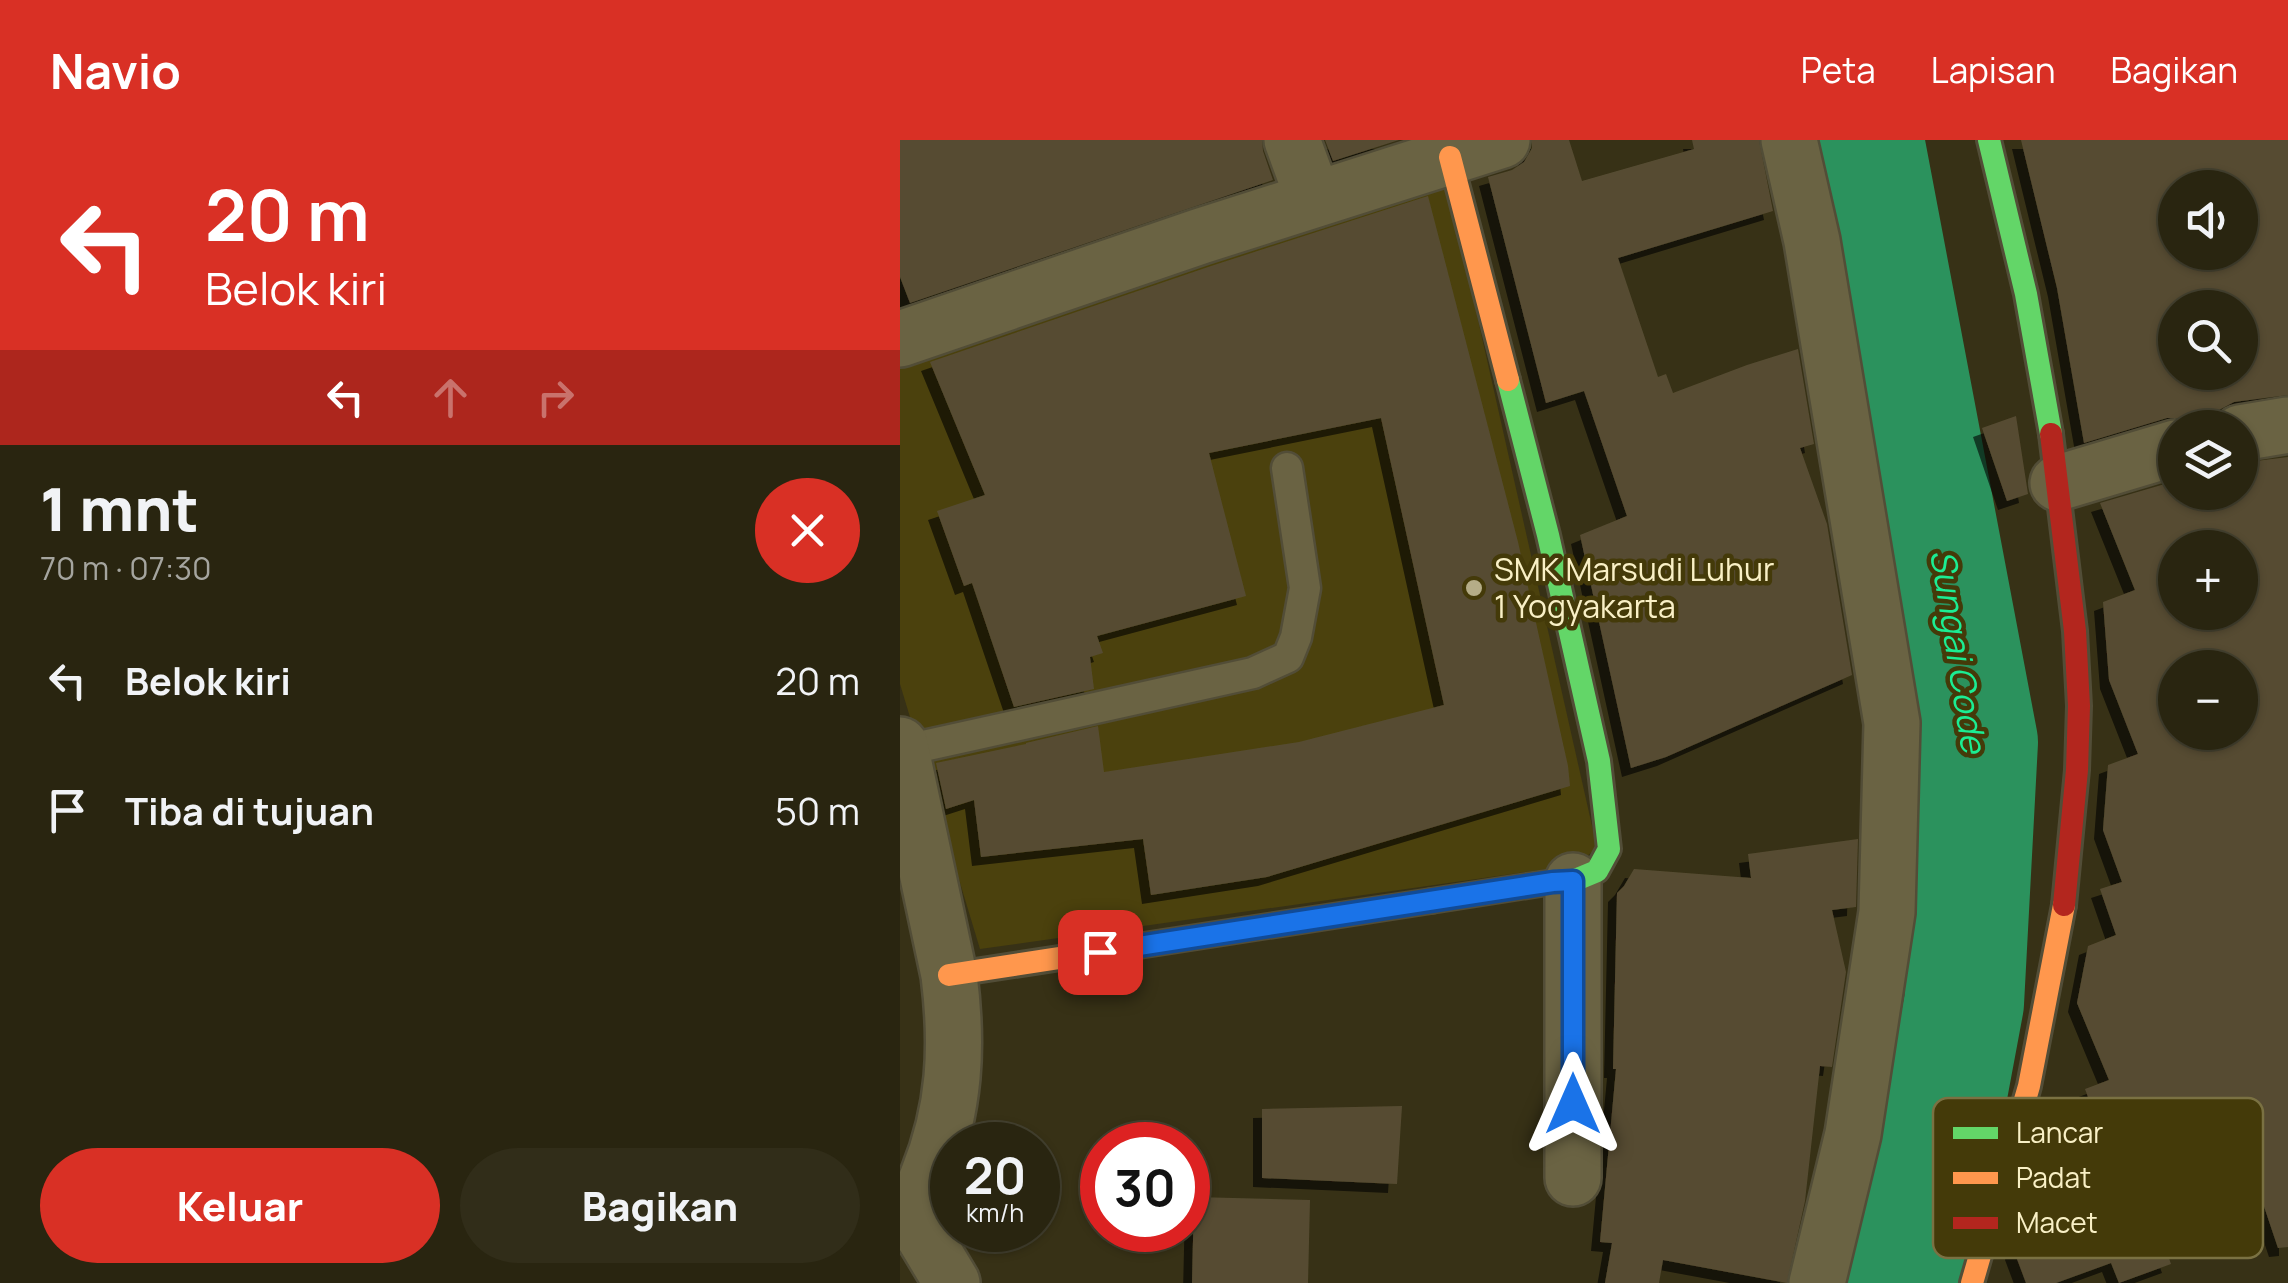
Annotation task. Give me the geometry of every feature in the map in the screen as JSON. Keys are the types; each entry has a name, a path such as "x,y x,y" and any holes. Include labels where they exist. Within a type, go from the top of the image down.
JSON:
{"street":[{"path":"1292,140 1314,200"},
{"path":"900,339 1502,140"},
{"path":"1789,140 1812,241 1892,723 1887,912 1853,1134 1817,1283"},
{"path":"1989,140 2026,294 2058,483 2078,706 2077,770 2064,908 2026,1098"},
{"path":"949,975 1573,881 1597,870 1609,849 1599,761 1548,534 1450,157"},
{"path":"2258,430 2288,425"},
{"path":"2058,483 2158,453"},
{"path":"901,748 954,1011 950,1102 940,1148 905,1218 952,1283"},
{"path":"1573,881 1573,1178"},
{"path":"1972,1283 1979,1258"}],"lane":[{"path":"901,748 1253,672 1288,656 1296,637 1305,588 1287,468"}],"shaded area":[{"path":"1444,169 1597,848 1576,865 980,949 900,684 900,347"}],"building":[{"path":"900,140 1262,140 1273,180 910,303 900,277"},
{"path":"1325,140 1399,140 1333,161"},
{"path":"1532,140 1569,140 1582,181 1694,149 1692,140 1759,140 1773,211 1618,258 1658,377 1666,374 1673,393 1798,349 1814,444 1800,448 1827,524 1852,675 1666,757 1631,768 1580,535 1627,516 1584,391 1546,403 1488,177 1524,162"},
{"path":"2021,140 2288,140 2288,395 2234,402 2219,410 2158,410 2158,421 2084,443 2057,288"},
{"path":"1428,196 1518,542 1570,786 1267,877 1151,895 1143,839 981,857 974,800 946,809 936,763 1098,726 1104,772 1299,742 1444,705 1381,418 1209,453 1246,596 1097,636 1103,653 1090,657 1094,689 1014,707 972,583 964,586 937,511 985,495 930,362"},
{"path":"2016,416 2028,494 2007,501 1982,428"},
{"path":"2288,457 2288,1247 2278,1248 2263,1203 2263,1098 2088,1098 2085,1089 2109,1080 2077,1003 2088,946 2116,935 2100,889 2122,882 2103,830 2108,765 2138,754 2109,680 2103,602 2135,590 2100,503 2158,486 2158,510 2258,510 2258,461"},
{"path":"1858,839 1856,907 1832,910 1846,972 1832,1067 1820,1066 1805,1201 1787,1283 1663,1260 1659,1283 1605,1283 1612,1243 1600,1242 1616,1069 1617,893 1634,869 1751,878 1748,854"},
{"path":"1402,1106 1397,1184 1262,1178 1262,1109"},
{"path":"1210,1197 1310,1200 1308,1283 1192,1283 1193,1252 1210,1252"},
{"path":"2017,1258 2169,1258 2171,1264 2119,1283 2111,1263 2056,1283 2026,1283"}],"waterway":[{"name":"Sungai Code","path":"1864,140 1978,742 1964,1003 1946,1098"},
{"name":"Sungai Code","path":"1907,1283 1933,1169"}],"traffic: fast":[{"path":"1989,140 2026,294 2051,434"},
{"path":"1431,901 1573,881 1597,871 1609,849 1599,761 1508,380"}],"traffic: slow":[{"path":"1450,157 1508,380"},
{"path":"949,975 1431,901"},
{"path":"2026,1098 2064,905"},
{"path":"1972,1283 1979,1258"}],"traffic: jam":[{"path":"2051,434 2075,631 2079,706 2064,905"}],"place":[{"name":"SMK Marsudi Luhur 1 Yogyakarta","path":"1474,588"}],"route":[{"path":"1100,952 1573,881 1573,1104"}]}
